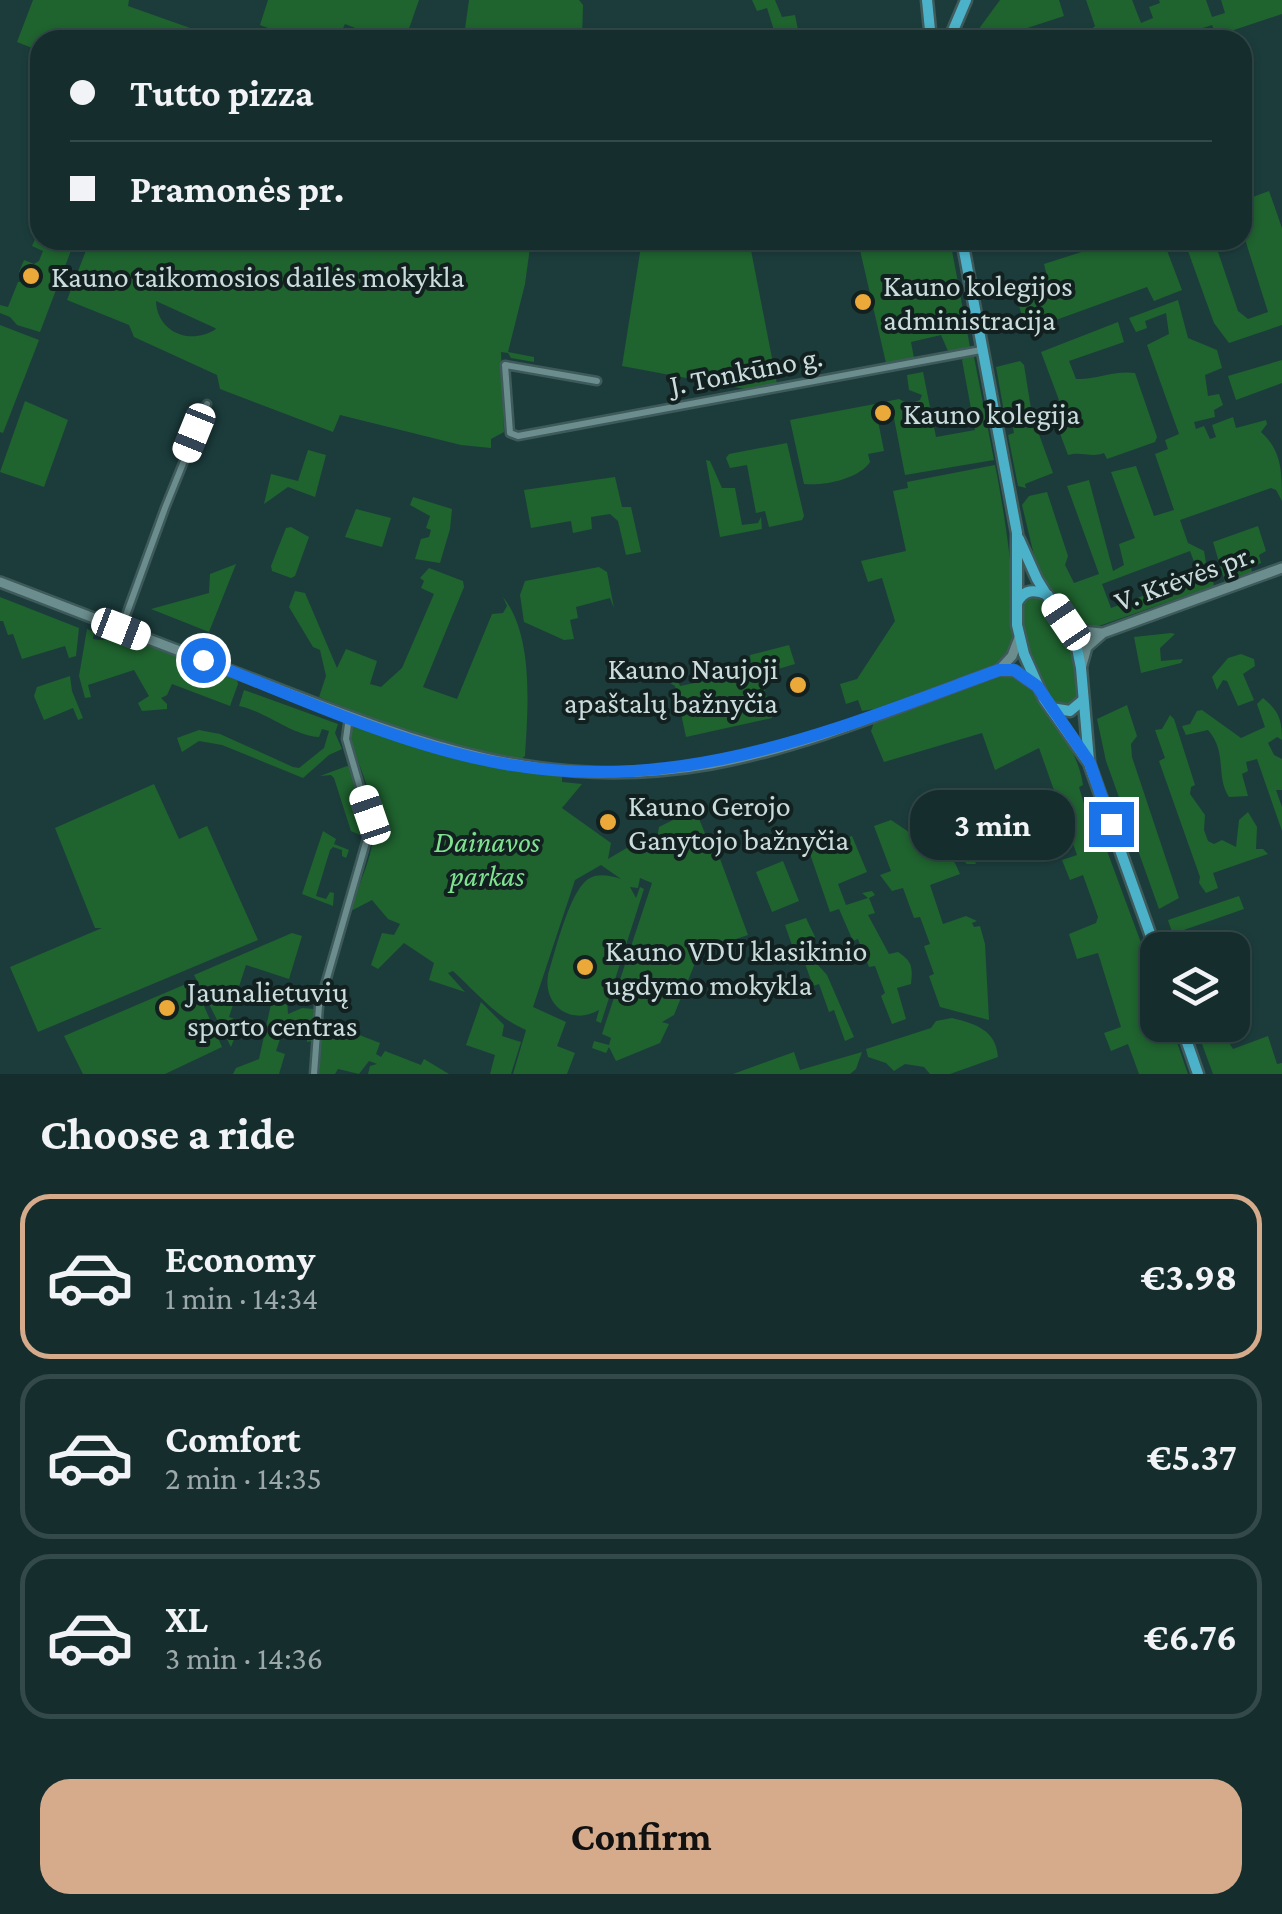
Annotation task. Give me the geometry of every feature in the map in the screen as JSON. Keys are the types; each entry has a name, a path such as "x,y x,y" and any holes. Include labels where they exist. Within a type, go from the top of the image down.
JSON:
{"main road":[{"path":"927,0 929,30"},
{"path":"953,30 966,0"},
{"path":"964,250 1017,533 1019,638 1037,686 1090,763"},
{"path":"1017,533 1076,642 1090,763 1150,932"},
{"name":"V. Krėvės pr.","path":"1082,668 1087,647 1104,633 1282,568"},
{"path":"0,582 449,751 502,763 583,772 712,764 765,751 999,670 1014,670 1037,686"},
{"path":"1016,604 1031,590 1048,594"},
{"name":"V. Krėvės pr.","path":"1066,622 1082,630 1104,633"},
{"path":"999,670 1012,656 1019,638"},
{"path":"1051,708 1070,711 1083,700"},
{"path":"1187,1042 1198,1074"}],"street":[{"name":"J. Tonkūno g.","path":"597,381 505,365 510,434 518,436 982,350"},
{"path":"121,629 207,404"},
{"path":"314,1074 319,1006 371,825 346,738 348,716"}],"green space":[{"path":"33,0 129,0 128,6 196,30 30,30 30,47 17,42"},
{"path":"268,0 419,0 408,30 360,30 345,24 342,30 273,30 260,25"},
{"path":"469,0 579,0 583,5 582,30 465,30"},
{"path":"752,0 775,0 782,17 795,15 798,30 774,30 767,8 757,11"},
{"path":"1000,0 1059,0 1064,16 1021,30 978,30"},
{"path":"1086,0 1132,0 1141,23 1153,18 1149,7 1160,3 1159,0 1206,0 1212,17 1225,13 1221,0 1282,0 1282,14 1234,30 1214,30 1212,25 1197,30 1090,30 1095,26"},
{"path":"1269,191 1282,228 1282,325 1229,343 1214,323 1188,250 1217,250 1238,311 1248,319 1268,312 1248,250 1252,250 1252,197"},
{"path":"71,250 40,332 17,325 0,313 0,305 8,307 18,282 33,282 34,278 19,272 24,260 34,264 43,251"},
{"path":"86,250 530,250 508,352 534,357 534,362 501,352 504,432 491,439 491,448 461,445 340,415 333,432 220,389 217,375 134,337 129,325 67,300","holes":["156,301 216,329 196,336 177,333 162,321"]},
{"path":"640,250 751,250 777,384 745,389 622,366"},
{"path":"860,250 952,250 970,347 948,351 941,335 911,342 914,358 886,363"},
{"path":"1088,250 1167,250 1182,290 1154,301 1147,287 1031,329 1025,326 1015,292 1047,276 1044,264"},
{"path":"1178,300 1188,338 1217,350 1222,368 1205,375 1208,396 1219,394 1223,405 1214,410 1215,417 1194,422 1196,429 1204,426 1210,439 1216,437 1212,425 1233,417 1236,428 1266,420 1261,432 1279,463 1282,501 1271,488 1180,520 1188,543 1204,551 1206,563 1196,567 1190,551 1102,584 1111,608 1211,570 1214,586 1096,627 1071,619 1037,568 1022,505 1029,496 1047,492 1068,556 1065,565 1074,583 1099,574 1067,486 1089,480 1113,571 1124,565 1119,544 1135,538 1111,472 1136,466 1154,516 1174,510 1155,454 1168,449 1165,440 1179,434 1147,345 1169,334 1166,313 1145,321 1147,328 1136,332 1129,318"},
{"path":"1118,322 1124,342 1069,361 1076,379 1135,373 1157,437 1155,442 1107,459 1104,453 1068,455 1055,420 1065,416 1041,352"},
{"path":"0,325 39,340 3,433 0,432"},
{"path":"965,356 974,357 994,460 905,475 892,408 885,408 884,402 899,399 909,404 920,400 922,395 909,390 907,375 923,372 936,437 975,430 962,360"},
{"path":"1282,360 1282,383 1236,400 1228,376"},
{"path":"1020,361 1024,365 1032,415 1053,473 1025,484 1026,488 1018,486 1008,435 1014,433 1012,422 1006,423 996,367"},
{"path":"25,401 68,420 44,487 0,472"},
{"path":"880,403 881,409 876,411 884,451 868,454 870,462 850,477 804,484 790,420"},
{"path":"787,443 804,516 802,520 769,527 765,511 756,513 747,465 730,468 726,458 729,454"},
{"path":"308,450 326,455 315,497 288,487 264,504 271,474 298,481"},
{"path":"706,460 722,488 735,488 742,525 758,523 761,517 762,529 720,537"},
{"path":"995,465 1013,594 1013,643 1008,657 995,666 875,709 862,711 858,700 846,704 840,684 857,679 895,621 882,578 868,582 861,561 906,551 893,491 908,488 907,482"},
{"path":"615,477 622,507 631,507 641,552 626,555 618,521 610,514 591,517 592,529 573,533 571,521 531,528 524,490"},
{"path":"413,497 452,509 440,563 415,559 421,539 429,537 431,530 426,528 430,516 410,505"},
{"path":"356,509 391,518 382,547 345,537"},
{"path":"1258,526 1266,551 1259,555 1261,563 1251,567 1252,572 1225,582 1213,542"},
{"path":"286,528 309,537 291,578 272,571 271,566"},
{"path":"236,564 209,632 151,609 209,593 210,574"},
{"path":"599,567 607,572 614,608 610,598 576,607 578,618 570,620 574,639 564,640 524,622 520,595 525,581"},
{"path":"429,568 463,581 464,587 423,687 457,699 492,614 503,613 507,606 503,597 513,613 527,673 525,756 520,760 464,750 408,733 319,697 326,676 320,650 313,647 289,607 295,591 305,593 337,668 346,649 377,661 370,684 381,687 402,668 434,594 421,588 424,581 420,578"},
{"path":"1030,596 1044,600 1074,654 1080,685 1076,698 1067,707 1050,700 1026,648 1021,619"},
{"path":"0,597 79,628 76,656 69,658 65,646 22,659 13,634 8,635 0,621"},
{"path":"87,629 94,632 93,639 136,641 237,680 230,706 172,684 161,698 167,709 142,711 138,703 149,696 134,670 88,685 91,697 85,698 79,676"},
{"path":"1175,634 1160,648 1161,661 1183,659 1181,663 1141,673 1134,637"},
{"path":"789,645 795,664 761,674 772,718 686,737 675,686 670,683 678,682 680,686 752,671 750,655"},
{"path":"1241,654 1254,659 1255,666 1243,674 1254,700 1238,706 1227,681 1223,680 1217,690 1212,677 1228,658"},
{"path":"1007,674 1033,690 1056,720 1074,755 1087,814 1093,813 1140,940 1140,1042 1177,1042 1188,1074 1139,1074 1128,1044 1111,1051 1104,1033 1121,1027 1098,953 1077,959 1069,934 1096,923 1098,917 1083,875 1070,880 1062,860 1077,855 1039,748 995,770 982,733 884,762 871,731 874,722"},
{"path":"70,676 83,718 78,720 73,708 44,720 34,696 37,687"},
{"path":"244,690 338,724 335,733 342,749 303,778 222,745 199,741 182,752 177,738 199,730 220,734 299,768 324,748 329,731 322,729 319,737 309,736 239,706"},
{"path":"1263,698 1276,712 1281,727 1282,740 1277,737 1268,743 1274,755 1282,759 1282,790 1276,790 1282,807 1282,831 1257,759 1246,762 1248,771 1242,774 1248,796 1229,797 1214,739 1208,730 1186,735 1182,726 1190,724 1197,711 1202,710 1241,738 1265,727 1257,704"},
{"path":"1127,705 1137,736 1131,744 1132,757 1179,898 1159,909 1106,761 1097,719"},
{"path":"1170,715 1195,785 1190,794 1205,815 1208,841 1214,844 1222,840 1236,847 1239,820 1248,812 1257,827 1256,849 1268,854 1213,873 1218,888 1206,893 1199,883 1159,761 1165,758 1155,730 1162,729"},
{"name":"Dainavos parkas","path":"352,725 457,759 562,776 562,782 582,784 562,808 611,843 608,859 642,839 657,839 659,827 695,809 713,853 719,856 748,935 700,951 674,1015 662,1022 669,1024 660,1043 616,1061 609,1047 606,1053 592,1048 594,1041 609,1045 611,1038 602,1034 652,883 640,878 638,888 630,887 636,898 640,887 644,889 601,1023 596,1021 599,1010 579,1016 561,1010 550,996 548,986 564,922 576,894 590,878 621,879 601,865 575,880 533,1007 566,1022 557,1046 575,1053 567,1074 513,1074 526,1030 496,1012 453,971 448,973 465,992 429,980 434,963 404,943 378,969 371,965 382,933 394,935 400,924 388,919 372,900 349,912 368,861 374,829 370,795 348,731"},
{"path":"351,767 365,823 360,835 351,831 334,778 320,776"},
{"path":"154,784 179,839 207,826 258,940 38,1032 10,967 102,928 95,928 55,828"},
{"path":"1053,799 1065,831 1052,836 1046,820 969,845 976,864 967,864 940,839 983,820 988,824"},
{"path":"891,820 955,863 960,874 930,885 943,924 966,916 977,921 972,923 974,927 980,926 985,944 989,1020 940,1007 929,976 934,974 924,946 930,944 920,917 914,918 903,888 892,891 880,875 891,871 874,826"},
{"path":"323,831 336,839 334,844 349,850 346,858 342,850 330,850 316,896 326,899 330,892 334,893 333,906 302,894"},
{"path":"852,836 867,872 838,884 846,905 868,898 862,893 872,891 875,895 869,898 875,913 868,915 889,954 898,952 911,969 911,984 897,988 906,1019 892,1024 875,966 869,967 858,939 853,941 839,909 830,912 809,851"},
{"path":"783,861 799,901 772,912 756,872"},
{"path":"1239,896 1244,909 1181,932 1172,932 1168,920"},
{"path":"806,918 815,937 805,942 808,954 827,975 854,1037 845,1041 819,984 813,986 803,958 797,960 785,925"},
{"path":"292,933 302,936 289,979 246,965 229,1017 241,1021 231,1047 194,975"},
{"name":"Jaunalietuvių sporto centras","path":"193,981 222,1047 165,1074 83,1074 64,1036"},
{"path":"273,995 287,999 288,1014 302,1008 314,1009 312,1041 307,1042 307,1037 296,1033 298,1025 286,1021 276,1051 285,1054 279,1074 233,1074 236,1068 259,1059"},
{"path":"481,1002 504,1025 502,1036 521,1042 511,1074 490,1074 495,1055 466,1045"},
{"path":"952,1018 989,1034 998,1057 950,1074 930,1074 924,1067 905,1064 894,1071 886,1063 868,1057 866,1049"},
{"path":"323,1021 380,1043 376,1054 381,1057 385,1051 421,1065 424,1059 449,1074 368,1074 370,1066 377,1064 369,1061 359,1074 338,1069 335,1074 319,1074"},
{"path":"1268,1036 1277,1064 1282,1063 1282,1074 1213,1074 1201,1042 1229,1042 1233,1049"},
{"path":"794,1052 800,1070 862,1052 850,1074 733,1074"}],"place":[{"name":"Kauno taikomosios dailės mokykla","path":"31,276"},
{"name":"Kauno kolegijos administracija","path":"863,302"},
{"name":"Kauno kolegija","path":"883,413"},
{"name":"Kauno Naujoji apaštalų bažnyčia","path":"798,685"},
{"name":"Kauno Gerojo Ganytojo bažnyčia","path":"608,822"},
{"name":"Kauno VDU klasikinio ugdymo mokykla","path":"585,967"},
{"name":"Jaunalietuvių sporto centras","path":"167,1008"}],"route":[{"path":"203,660 449,751 528,767 583,772 670,769 746,756 862,720 999,670 1014,670 1037,686 1090,763 1111,824"}]}
